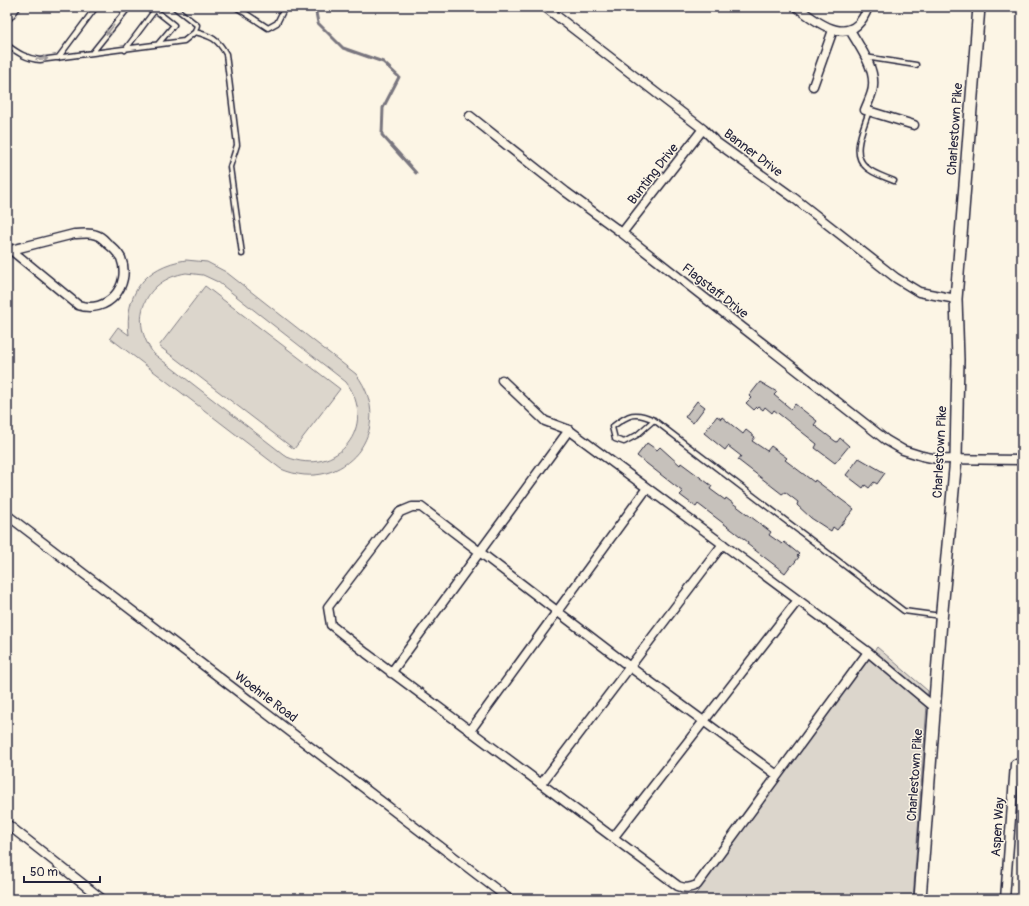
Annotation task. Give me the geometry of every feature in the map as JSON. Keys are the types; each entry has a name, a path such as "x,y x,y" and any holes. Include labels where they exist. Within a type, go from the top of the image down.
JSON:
{"street":[{"path":"7,16 14,7"},
{"name":"Banner Drive","path":"545,7 703,129 716,142 794,198 896,278 919,292 956,299"},
{"path":"797,7 818,24 834,30 850,30 863,21 868,7"},
{"name":"Charlestown Pike","path":"920,899 941,616 956,458 958,360 956,299 979,7"},
{"path":"813,86 834,30"},
{"path":"850,30 865,57 872,77 873,86 865,110 914,126"},
{"name":"Flagstaff Drive","path":"470,116 886,440 903,450 922,456 1022,460"},
{"name":"Bunting Drive","path":"622,233 703,129"},
{"path":"74,234 94,234 102,238 120,257 124,272 120,290 115,298 102,304 88,308 78,305 9,249 74,234"},
{"path":"502,380 545,421 569,430 868,652 934,707"},
{"path":"392,673 569,430"},
{"path":"470,731 647,488"},
{"path":"777,775 703,722 421,507 406,508 400,512 329,604 328,608 331,625 392,673 678,886 690,888 697,884 868,652"},
{"name":"Woehrle Road","path":"7,515 509,899"},
{"path":"541,784 723,544"},
{"path":"613,838 798,600"},
{"name":"Aspen Way","path":"1005,899 1015,764 1022,764"},
{"path":"7,824 102,899"}],"lane":[{"path":"58,58 96,7"},
{"path":"92,53 129,7"},
{"path":"7,45 31,59 58,58 184,41 195,32 197,25 174,7"},
{"path":"236,7 268,28 277,23 285,7"},
{"path":"125,50 154,10 174,24 158,45"},
{"path":"195,32 212,36 220,43 226,54 237,145 230,168 242,254"},
{"path":"865,57 916,65"},
{"path":"869,111 858,149 859,158 865,167 894,181"},
{"path":"654,420 637,435 624,442 615,439 612,427 624,418 641,414 654,420 904,611 941,616"}],"shaded area":[{"path":"186,260 207,262 226,272 356,374 367,395 371,416 367,435 358,452 343,465 325,473 304,475 281,469 110,338 118,327 129,335 128,321 134,295 148,276 171,263","holes":["186,273 203,275 218,282 346,382 355,399 358,415 355,431 348,444 336,454 322,460 305,462 287,457 154,354 146,341 142,328 144,303 160,284 172,277"]},
{"path":"205,286 340,389 294,449 159,346"},
{"path":"877,647 928,691 913,899 692,899"}],"building":[{"path":"760,382 777,392 774,395 791,409 795,404 817,421 814,425 835,441 837,442 840,438 849,446 835,463 815,448 817,444 774,410 772,413 765,407 763,410 758,406 754,410 746,403 751,398 749,396"},
{"path":"697,401 705,407 693,423 685,417"},
{"path":"717,416 721,419 722,417 743,434 746,430 755,437 752,441 767,451 771,446 787,458 785,460 854,509 837,530 833,527 831,531 811,518 797,505 798,502 785,492 782,494 738,460 741,456 728,446 725,450 704,433"},
{"path":"647,443 657,450 660,447 680,465 681,463 712,486 710,489 725,500 726,498 771,532 769,535 782,544 784,542 799,554 797,556 799,557 792,566 791,565 785,573 747,544 748,542 698,504 696,507 680,495 683,492 637,456"},
{"path":"859,458 885,473 877,484 874,482 869,488 865,485 863,488 846,475"}],"waterway":[{"path":"315,7 318,23 343,48 383,62 399,77 383,108 382,135 416,173"}]}
